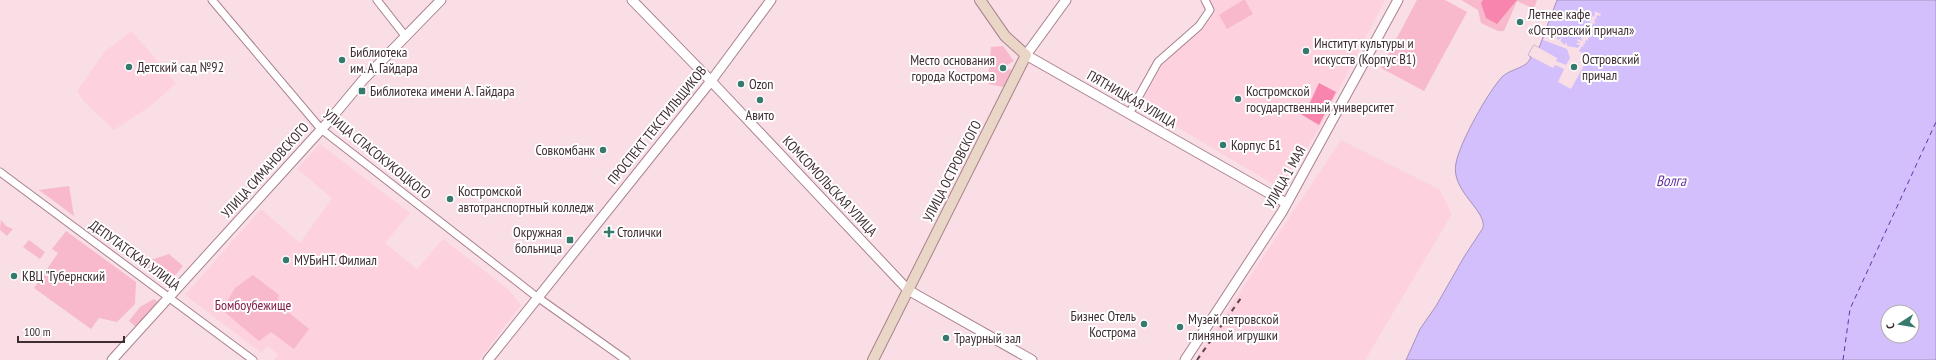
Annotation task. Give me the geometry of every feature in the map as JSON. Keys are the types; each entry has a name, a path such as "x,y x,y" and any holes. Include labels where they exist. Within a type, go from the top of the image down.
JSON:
{"main road":[{"name":"ПЯТНИЦКАЯ УЛИЦА","path":"980,0 1005,36 1026,55"},
{"name":"УЛИЦА ОСТРОВСКОГО","path":"872,360 1026,55"}],"street":[{"name":"УЛИЦА СПАСОКУКОЦКОГО","path":"212,0 321,129 539,299 626,360"},
{"path":"377,0 406,37"},
{"name":"УЛИЦА СИМАНОВСКОГО","path":"112,360 321,129 363,80 441,0"},
{"name":"КОМСОМОЛЬСКАЯ УЛИЦА","path":"632,0 711,81 908,290 1032,360"},
{"name":"ПРОСПЕКТ ТЕКСТИЛЬЩИКОВ","path":"488,360 539,299 614,201 711,81 771,0"},
{"name":"УЛИЦА ОСТРОВСКОГО","path":"1026,55 1066,0"},
{"path":"1130,114 1158,62 1198,26 1210,10 1205,0"},
{"name":"УЛИЦА 1 МАЯ","path":"1185,360 1218,311 1286,203 1398,0"},
{"name":"ПЯТНИЦКАЯ УЛИЦА","path":"1026,55 1286,203"},
{"name":"ДЕПУТАТСКАЯ УЛИЦА","path":"0,172 169,296 253,360"}],"shaded area":[{"name":"Костромской государственный университет","path":"1210,0 1385,0 1319,128 1283,190 1162,118 1158,112 1141,103 1164,62 1215,11"},
{"path":"1483,0 1517,0 1497,24 1486,18 1481,3"},
{"name":"Детский сад №92","path":"132,31 176,83 152,105 114,130 85,103 77,91 105,51"},
{"path":"1319,83 1336,92 1319,125 1299,113 1307,109"},
{"path":"1341,140 1439,189 1452,214 1365,360 1200,360 1196,358"},
{"path":"320,144 410,213 385,243 417,269 443,239 509,290 521,305 479,360 274,360 278,354 267,346 262,353 185,295 261,209 300,243 332,198 297,169"}],"green space":[{"path":"1245,0 1253,14 1227,29 1219,15"},
{"path":"1417,0 1445,0 1467,12 1424,91 1381,68"},
{"path":"1461,0 1537,0 1534,9 1517,1 1504,31 1498,31 1481,23 1478,10"},
{"path":"1003,46 1014,61 1007,65 1001,63 998,67 999,71 1003,73 1008,69 1012,70 1004,87 988,84 991,47"},
{"path":"69,186 74,216 39,190"},
{"path":"1,220 6,226 13,229 7,236 0,230"},
{"path":"66,231 136,282 135,304 117,322 99,318 91,329 34,288 58,253 52,249"},
{"path":"29,240 45,252 40,259 23,247"},
{"path":"143,254 151,260 169,254 183,266 168,284 136,261"},
{"name":"Бомбоубежище","path":"253,275 279,295 277,303 309,329 294,349 271,332 259,341 222,310 235,288"},
{"path":"154,299 158,302 136,327 129,321 140,307"}],"water":[{"name":"Волга","path":"1557,0 1936,0 1936,360 1406,360 1420,329 1436,306 1464,257 1483,228 1483,221 1480,214 1458,182 1456,163 1463,143 1475,118 1496,84 1506,74 1529,61 1531,57 1528,55 1534,45 1539,48"}],"pier":[{"path":"1594,11 1601,14 1600,16 1598,15 1596,17 1598,19 1596,18 1594,21 1596,24 1593,23 1592,26 1594,28 1591,28 1591,33 1587,39 1589,41 1586,40 1586,44 1584,43 1583,45 1585,47 1582,46 1579,51 1589,56 1571,89 1558,82 1564,69 1555,65 1553,68 1528,55 1534,45 1557,58 1556,61 1566,65 1570,58 1567,49 1543,40 1545,36 1550,36 1553,32 1552,37 1555,37 1558,34 1558,40 1562,37 1560,42 1562,40 1561,42 1565,45 1567,42 1567,46 1578,48 1580,45 1576,44 1581,43 1577,41 1578,39 1582,41 1581,37 1584,37 1582,35 1583,33 1585,34 1585,29 1588,30 1586,27 1591,23 1589,21 1592,20 1592,16 1594,17"}],"ferry route":[{"path":"1843,360 1850,309 1936,122"}],"railway":[{"path":"1197,360 1241,298"}],"place":[{"name":"Летнее кафе «Островский причал»","path":"1520,22"},
{"name":"Институт культуры и искусств (Корпус В1)","path":"1306,51"},
{"name":"Библиотека им. А. Гайдара","path":"342,60"},
{"name":"Детский сад №92","path":"129,67"},
{"name":"Островский причал","path":"1574,67"},
{"name":"Место основания города Кострома","path":"1003,68"},
{"name":"Ozon","path":"741,84"},
{"name":"Библиотека имени А. Гайдара","path":"362,91"},
{"name":"Костромской государственный университет","path":"1238,99"},
{"name":"Авито","path":"760,100"},
{"name":"Корпус Б1","path":"1223,145"},
{"name":"Совкомбанк","path":"603,150"},
{"name":"Костромской автотранспортный колледж","path":"450,199"},
{"name":"Столички","path":"609,232"},
{"name":"Окружная больница","path":"570,240"},
{"name":"МУБиНТ. Филиал","path":"286,260"},
{"name":"КВЦ \"Губернский","path":"14,276"},
{"name":"Бизнес Отель Кострома","path":"1144,324"},
{"name":"Музей петровской глиняной игрушки","path":"1180,327"},
{"name":"Траурный зал","path":"946,338"}]}
